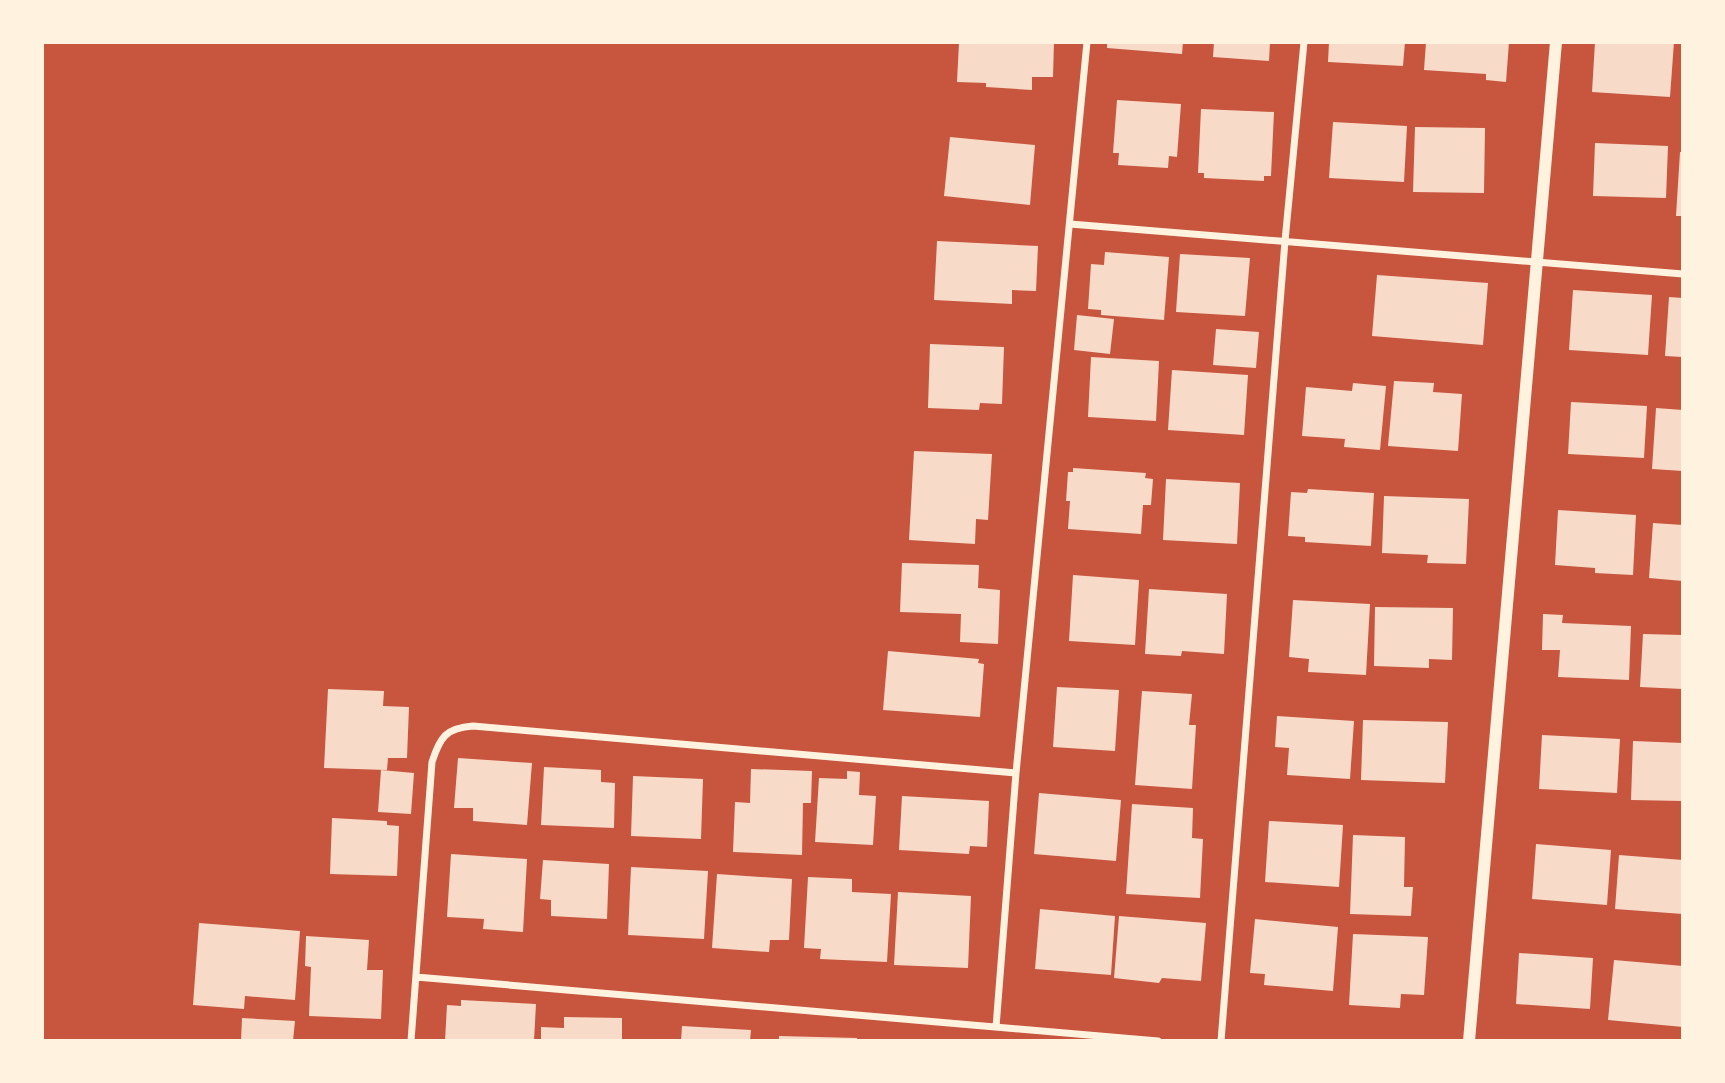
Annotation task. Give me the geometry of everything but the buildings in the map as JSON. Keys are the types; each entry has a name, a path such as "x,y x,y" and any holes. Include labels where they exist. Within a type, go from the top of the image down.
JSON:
{"street":[{"path":"996,1027 1016,773 1087,42"},
{"path":"1221,1041 1285,242 1304,42"},
{"path":"1469,1041 1556,42"},
{"path":"1070,223 1683,274"},
{"path":"411,1041 432,762 436,747 444,735 455,727 473,726 1016,773"},
{"path":"416,977 1158,1041"}]}
